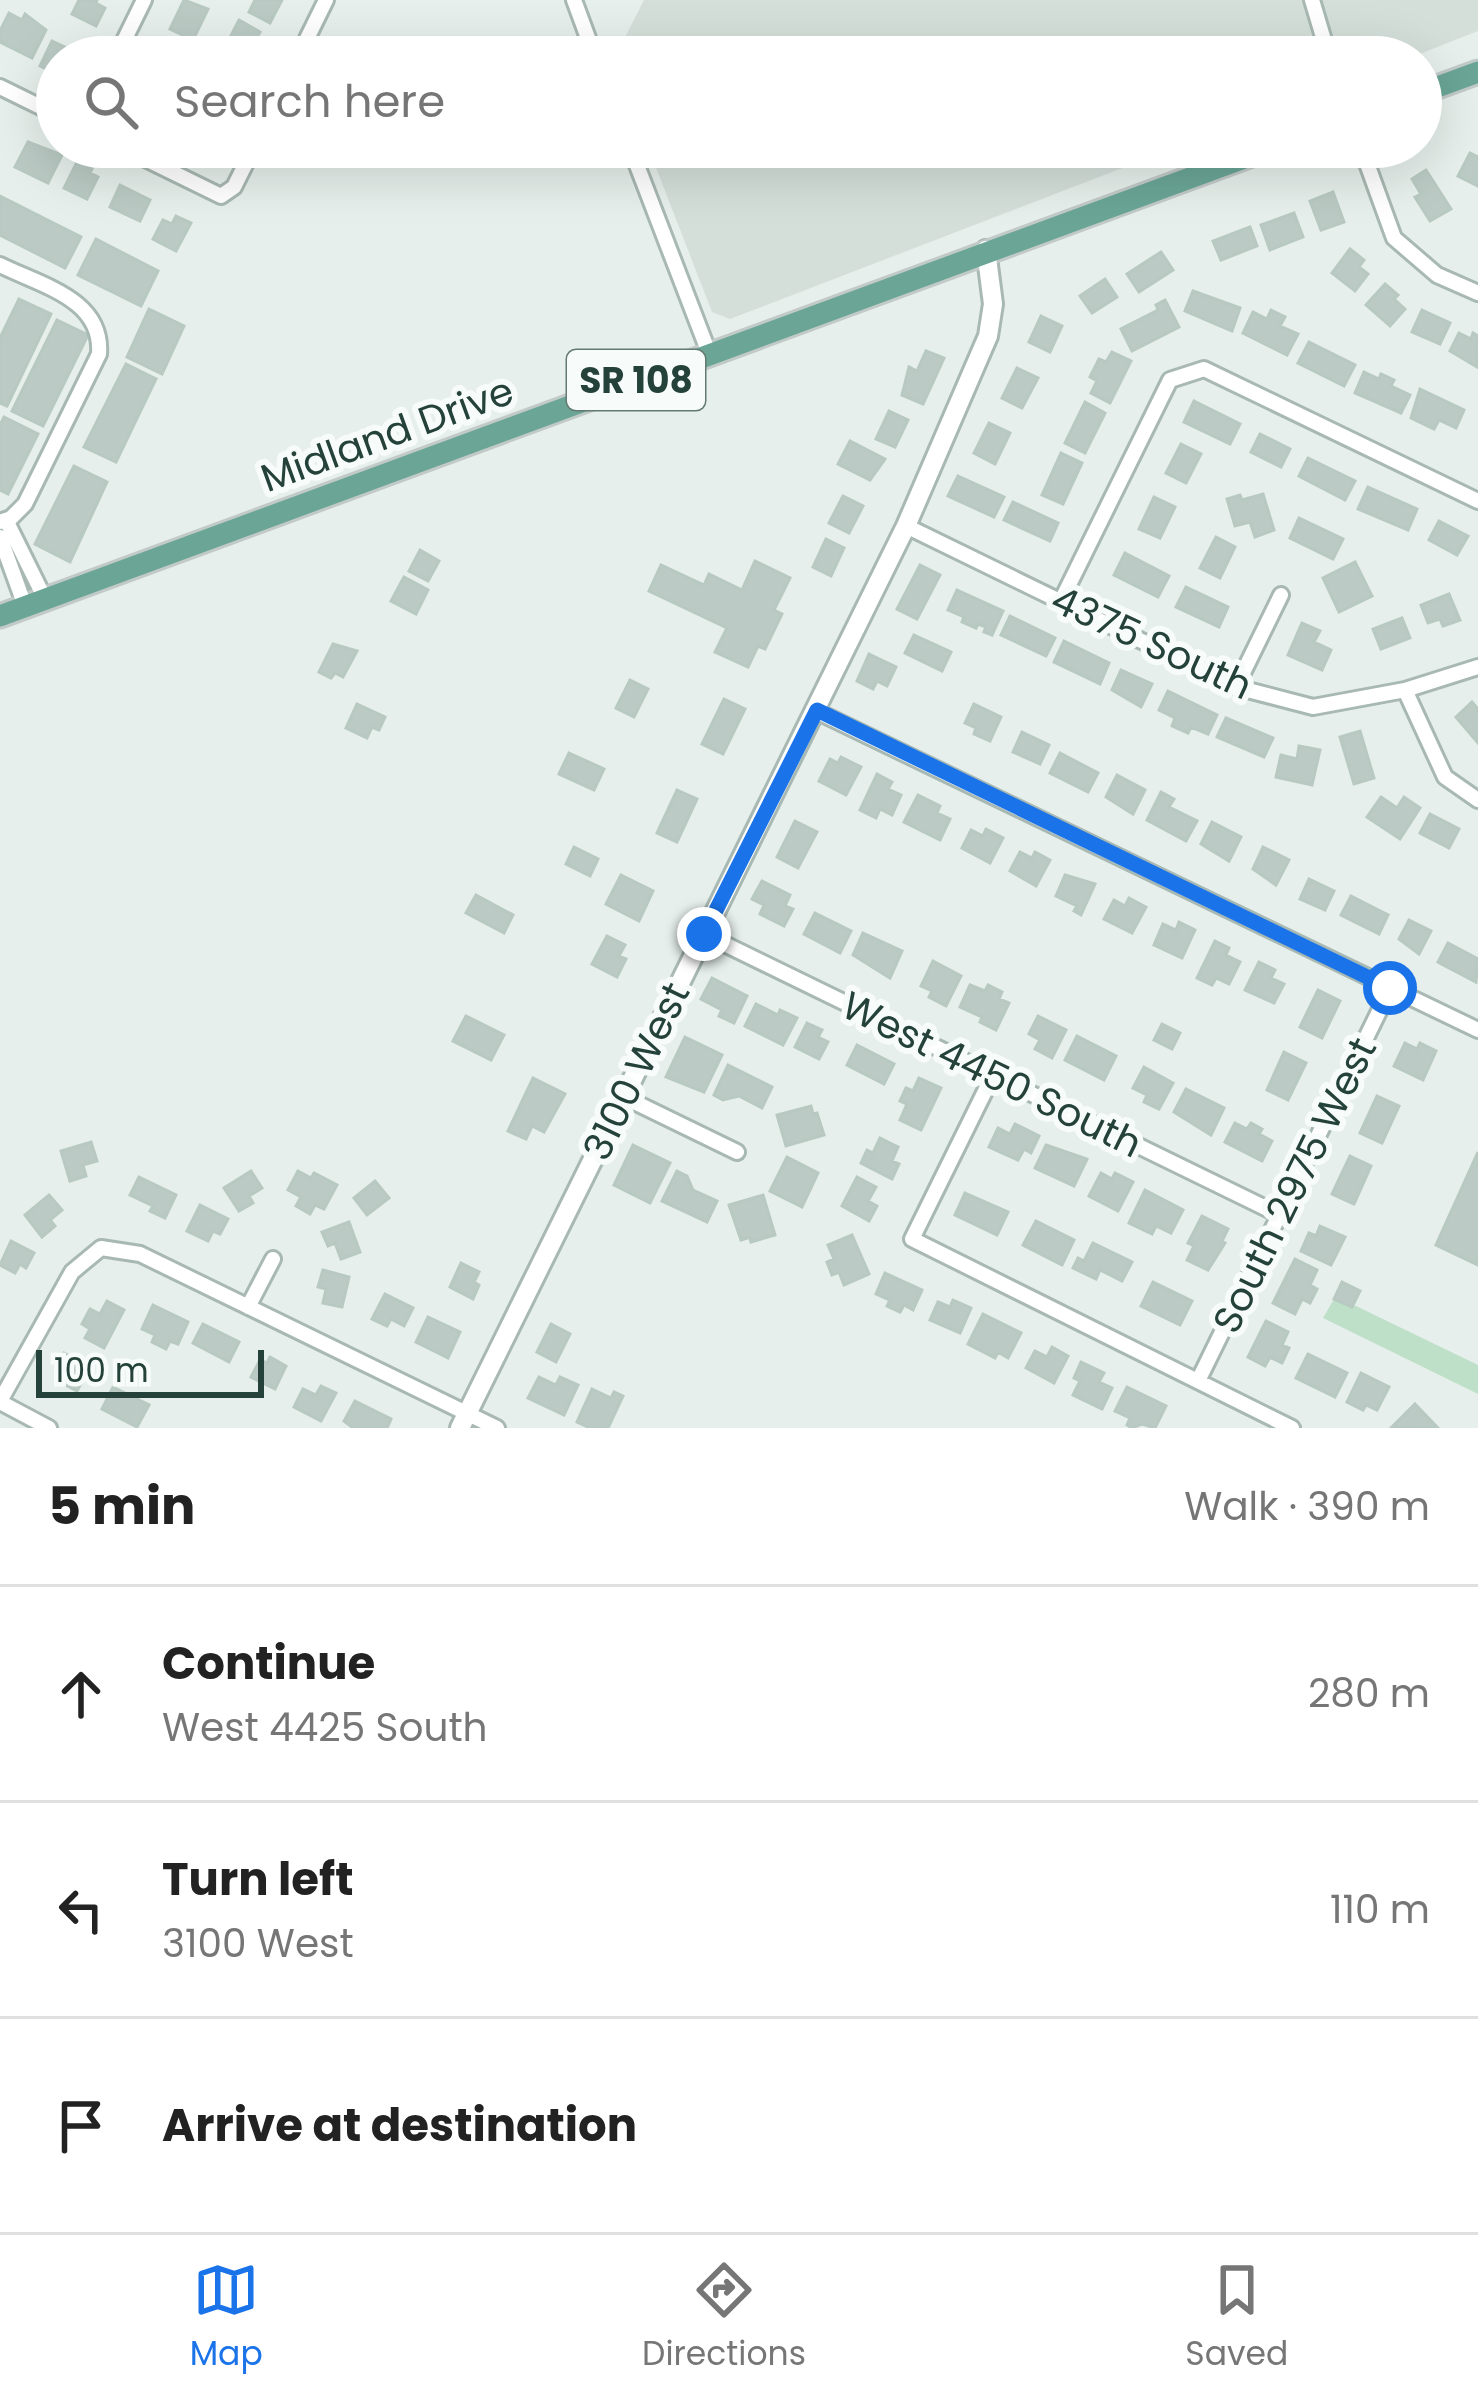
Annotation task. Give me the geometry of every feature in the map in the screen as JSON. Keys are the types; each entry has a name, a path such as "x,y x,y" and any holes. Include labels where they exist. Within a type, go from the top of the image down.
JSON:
{"main road":[{"path":"1442,85 1478,72"},
{"name":"Midland Drive","path":"0,616 1215,168"}],"street":[{"path":"126,36 144,0"},
{"path":"308,36 326,0"},
{"path":"574,0 588,36"},
{"path":"1312,0 1323,36"},
{"path":"0,87 36,105"},
{"path":"164,168 221,196 234,187 244,168"},
{"path":"638,168 709,353"},
{"path":"1369,168 1394,238 1437,275 1478,293"},
{"name":"3100 West","path":"464,1421 906,526 988,336 993,304 986,250"},
{"path":"1,267 83,306 101,334 99,354 25,504 3,521 35,603"},
{"path":"1061,602 1170,380 1204,369 1478,501"},
{"name":"4375 South","path":"906,526 1236,687 1313,707 1405,690 1478,667"},
{"path":"0,537 35,603"},
{"path":"1236,687 1281,595"},
{"path":"1405,690 1445,777 1478,800"},
{"path":"817,710 1478,1030"},
{"name":"West 4450 South","path":"704,934 1280,1215"},
{"name":"South 2975 West","path":"1198,1382 1390,988"},
{"path":"993,1075 912,1240 1292,1428"},
{"path":"624,1097 737,1152"},
{"path":"49,1428 0,1401 72,1272 100,1248 140,1254 464,1421 497,1428"},
{"path":"248,1307 273,1259"}],"shaded area":[{"path":"644,0 1478,0 1478,31 1442,45 1442,36 626,36"},
{"path":"656,168 1122,168 730,319 712,312"}],"green space":[{"path":"1334,1299 1478,1365 1478,1394 1323,1318"}],"building":[{"path":"79,0 97,0 105,8 96,26 72,14"},
{"path":"184,0 208,9 195,36 170,29"},
{"path":"255,0 282,0 270,23 249,12"},
{"path":"9,13 22,20 25,14 46,30 43,36 36,36 32,58 0,42"},
{"path":"239,20 260,32 258,36 231,36"},
{"path":"28,142 36,145 36,168 56,168 48,183 15,167"},
{"path":"1470,153 1478,157 1478,186 1458,176"},
{"path":"74,168 90,168 98,177 87,199 64,188"},
{"path":"1426,170 1451,209 1430,221 1415,197 1421,194 1412,179"},
{"path":"120,185 150,200 140,221 110,207"},
{"path":"1333,192 1344,222 1321,230 1310,201"},
{"path":"0,196 81,237 65,268 0,235"},
{"path":"1294,213 1303,237 1270,250 1261,225"},
{"path":"176,216 191,223 176,251 153,239 163,220 172,224"},
{"path":"1250,227 1257,246 1221,260 1213,241"},
{"path":"96,239 158,271 141,306 78,275"},
{"path":"1350,249 1364,260 1359,267 1368,274 1355,291 1332,273"},
{"path":"1161,252 1173,270 1139,292 1127,274"},
{"path":"1105,279 1117,297 1092,313 1080,296"},
{"path":"1385,284 1405,309 1390,326 1366,305"},
{"path":"1193,291 1240,308 1232,331 1185,311"},
{"path":"19,299 51,314 7,406 0,403 0,338"},
{"path":"1165,300 1179,327 1132,351 1121,329 1158,310 1156,305"},
{"path":"149,309 184,326 162,374 127,357"},
{"path":"1271,310 1285,317 1280,326 1298,334 1287,355 1243,333 1253,312 1267,319"},
{"path":"1422,310 1450,323 1440,344 1412,332"},
{"path":"1041,316 1062,326 1050,352 1029,342"},
{"path":"57,320 88,335 43,426 12,411"},
{"path":"1459,333 1471,339 1473,333 1478,336 1477,367 1450,351"},
{"path":"1309,342 1355,365 1344,386 1298,363"},
{"path":"926,351 944,358 923,404 902,395 909,367 917,371"},
{"path":"1112,352 1131,361 1110,403 1091,393 1097,381 1090,377 1099,359 1106,362"},
{"path":"126,364 156,379 116,462 84,447"},
{"path":"1017,368 1038,378 1022,408 1002,398"},
{"path":"1364,372 1394,380 1391,386 1410,395 1401,413 1355,393"},
{"path":"1420,389 1464,410 1456,428 1439,420 1434,429 1411,418"},
{"path":"1194,401 1240,424 1230,444 1184,422"},
{"path":"1085,402 1105,413 1085,453 1065,443"},
{"path":"889,411 908,420 895,447 876,439"},
{"path":"4,417 38,434 8,494 0,490"},
{"path":"989,423 1010,433 995,464 974,453"},
{"path":"1260,434 1290,449 1281,467 1251,452"},
{"path":"850,441 885,459 870,480 838,464"},
{"path":"1181,444 1201,454 1186,483 1166,473"},
{"path":"1061,453 1082,463 1063,504 1042,495"},
{"path":"1308,458 1355,481 1345,500 1299,476"},
{"path":"74,466 107,482 70,562 35,544"},
{"path":"958,476 1004,497 994,517 948,496"},
{"path":"1368,487 1417,509 1408,530 1358,509"},
{"path":"1263,494 1274,530 1255,537 1250,522 1235,526 1227,499"},
{"path":"843,496 863,506 849,533 829,523"},
{"path":"1154,497 1175,507 1160,538 1139,529"},
{"path":"1013,502 1058,523 1050,541 1004,520"},
{"path":"1299,518 1343,539 1333,559 1290,538"},
{"path":"1439,521 1468,536 1457,555 1429,540"},
{"path":"1216,537 1235,547 1220,578 1200,568"},
{"path":"826,539 844,548 831,576 813,567"},
{"path":"420,550 439,561 428,581 409,571"},
{"path":"1125,553 1169,576 1158,597 1114,575"},
{"path":"755,561 790,578 774,610 782,614 765,649 758,646 748,667 715,652 727,628 649,591 661,565 704,585 709,574 742,590"},
{"path":"1355,562 1372,596 1339,612 1323,578"},
{"path":"920,565 940,575 917,619 897,609"},
{"path":"404,577 428,590 416,614 391,601"},
{"path":"1186,587 1228,607 1219,627 1176,607"},
{"path":"957,590 1003,611 992,635 984,632 986,627 962,622 964,617 948,610"},
{"path":"1449,594 1460,620 1443,626 1440,619 1428,623 1421,605"},
{"path":"1010,616 1055,638 1046,656 1001,635"},
{"path":"1402,618 1410,638 1381,649 1373,629"},
{"path":"1302,623 1320,631 1314,642 1331,650 1322,670 1288,655"},
{"path":"914,635 951,652 942,671 905,653"},
{"path":"1064,641 1109,663 1100,684 1054,662"},
{"path":"333,644 357,651 343,677 319,672"},
{"path":"869,654 896,667 887,686 877,681 873,689 857,681"},
{"path":"1121,670 1152,684 1141,707 1112,690"},
{"path":"630,680 648,689 634,717 616,708"},
{"path":"1168,691 1217,715 1208,734 1172,726 1175,718 1159,710"},
{"path":"724,699 745,709 723,754 702,744"},
{"path":"1472,702 1478,709 1478,743 1456,717"},
{"path":"357,704 385,717 379,730 372,727 367,738 346,728"},
{"path":"974,704 1001,717 990,741 974,734 976,728 965,723"},
{"path":"1226,718 1273,738 1264,757 1217,737"},
{"path":"1360,731 1374,778 1354,784 1340,737"},
{"path":"1022,732 1049,745 1040,764 1013,752"},
{"path":"1299,746 1320,750 1312,785 1276,777 1281,755 1297,759"},
{"path":"569,753 604,769 594,790 559,774"},
{"path":"1060,753 1098,773 1088,792 1050,773"},
{"path":"841,757 861,767 846,795 819,781 830,759 838,763"},
{"path":"877,774 892,782 888,789 901,795 892,815 880,809 876,818 860,810"},
{"path":"1117,775 1145,790 1133,814 1106,797"},
{"path":"677,790 697,799 677,842 657,833"},
{"path":"1161,792 1174,799 1169,807 1197,821 1186,841 1147,820"},
{"path":"918,795 940,806 937,813 950,819 940,840 904,822"},
{"path":"1381,797 1397,808 1404,797 1420,808 1400,839 1367,817"},
{"path":"1430,814 1459,829 1449,848 1420,833"},
{"path":"795,821 817,832 798,868 777,857"},
{"path":"1212,822 1241,837 1229,861 1201,844"},
{"path":"986,829 1003,838 990,863 962,848 971,830 983,836"},
{"path":"574,847 598,859 590,876 566,864"},
{"path":"1263,847 1289,860 1276,885 1253,869"},
{"path":"1020,852 1032,858 1035,852 1050,860 1036,886 1010,871"},
{"path":"621,875 653,891 639,921 606,904"},
{"path":"1065,875 1095,884 1081,915 1074,911 1077,906 1056,896"},
{"path":"1309,879 1334,891 1325,910 1300,899"},
{"path":"762,881 790,895 785,906 793,909 784,926 760,914 764,905 752,899"},
{"path":"476,895 513,915 504,933 466,913"},
{"path":"1351,896 1388,915 1379,934 1341,915"},
{"path":"1129,898 1146,907 1132,933 1104,919 1114,900 1125,906"},
{"path":"815,913 851,931 840,953 804,934"},
{"path":"1409,920 1431,931 1419,954 1399,939"},
{"path":"1179,922 1195,930 1182,958 1154,945 1163,924 1176,930"},
{"path":"863,933 902,951 890,978 853,955"},
{"path":"607,936 625,945 619,956 626,959 617,977 592,964"},
{"path":"1215,941 1229,948 1226,955 1240,962 1229,984 1216,978 1212,985 1197,978"},
{"path":"1448,943 1478,959 1476,982 1438,962"},
{"path":"933,961 961,976 946,1006 921,986"},
{"path":"1259,962 1275,970 1271,978 1284,984 1274,1003 1245,990"},
{"path":"712,978 747,996 734,1023 701,999"},
{"path":"970,985 985,991 988,985 1002,992 999,999 1009,1003 996,1030 960,1007"},
{"path":"1318,990 1340,1001 1322,1038 1300,1027"},
{"path":"756,1004 797,1018 783,1045 745,1026"},
{"path":"466,1016 504,1035 491,1060 453,1041"},
{"path":"1038,1016 1066,1030 1052,1058 1035,1049 1040,1040 1029,1034"},
{"path":"807,1023 822,1030 818,1037 828,1042 819,1059 795,1047"},
{"path":"1162,1024 1180,1033 1172,1049 1154,1040"},
{"path":"1077,1036 1116,1056 1104,1080 1065,1060"},
{"path":"685,1037 722,1055 704,1092 666,1077"},
{"path":"1405,1043 1417,1049 1420,1043 1436,1051 1423,1080 1394,1066"},
{"path":"857,1045 894,1064 884,1084 847,1065"},
{"path":"1284,1052 1306,1063 1288,1100 1267,1090"},
{"path":"728,1065 772,1087 762,1108 739,1096 723,1100 714,1095"},
{"path":"1144,1067 1173,1083 1159,1109 1144,1102 1147,1095 1133,1088"},
{"path":"533,1078 565,1094 544,1132 532,1126 526,1139 508,1131"},
{"path":"919,1078 941,1088 921,1130 900,1120 907,1104 900,1101 906,1088 913,1091"},
{"path":"1186,1089 1224,1108 1211,1135 1174,1112"},
{"path":"1377,1096 1399,1106 1382,1143 1360,1133"},
{"path":"811,1106 824,1135 786,1146 777,1115"},
{"path":"1235,1123 1247,1129 1251,1123 1272,1141 1262,1161 1225,1142"},
{"path":"1015,1124 1039,1136 1031,1153 1024,1149 1018,1160 989,1147 998,1128 1010,1134"},
{"path":"880,1138 898,1147 892,1161 899,1164 892,1179 861,1163"},
{"path":"91,1142 97,1161 83,1165 86,1176 70,1181 61,1151"},
{"path":"633,1145 670,1163 650,1203 614,1185"},
{"path":"1046,1145 1087,1159 1074,1186 1035,1168"},
{"path":"1478,1152 1478,1265 1436,1245"},
{"path":"1350,1156 1371,1166 1354,1204 1332,1194"},
{"path":"787,1157 818,1173 802,1207 770,1191"},
{"path":"251,1171 262,1188 249,1196 253,1203 239,1211 224,1188"},
{"path":"298,1171 337,1185 324,1209 315,1205 310,1214 296,1206 301,1197 288,1190"},
{"path":"677,1171 687,1176 693,1190 717,1201 707,1222 662,1201"},
{"path":"1101,1173 1112,1179 1115,1173 1133,1182 1118,1211 1089,1196"},
{"path":"139,1177 176,1195 165,1218 130,1195"},
{"path":"857,1177 876,1187 868,1201 877,1206 869,1221 842,1206"},
{"path":"375,1181 389,1198 367,1215 354,1198"},
{"path":"1145,1190 1183,1210 1171,1233 1156,1226 1152,1234 1129,1223"},
{"path":"965,1193 1008,1212 997,1235 955,1215"},
{"path":"49,1195 62,1210 50,1220 55,1226 42,1237 25,1215"},
{"path":"763,1195 775,1235 741,1240 729,1205"},
{"path":"200,1205 228,1219 220,1234 213,1231 208,1241 187,1231"},
{"path":"1202,1216 1228,1229 1208,1270 1187,1260 1194,1246 1188,1243"},
{"path":"1036,1221 1074,1240 1062,1265 1023,1245"},
{"path":"349,1222 360,1252 341,1259 335,1243 328,1246 322,1232"},
{"path":"1320,1226 1345,1237 1331,1265 1301,1251 1309,1233 1316,1236"},
{"path":"852,1235 869,1274 844,1285 839,1272 832,1275 827,1262 834,1259 828,1245"},
{"path":"11,1241 34,1253 26,1268 20,1264 15,1273 0,1265"},
{"path":"1093,1243 1132,1262 1122,1281 1100,1270 1096,1279 1073,1268 1078,1258 1084,1261"},
{"path":"1295,1259 1317,1270 1310,1285 1317,1289 1310,1303 1302,1299 1295,1314 1273,1303"},
{"path":"461,1263 479,1272 473,1299 450,1287"},
{"path":"323,1270 349,1277 342,1307 323,1303 326,1289 318,1287"},
{"path":"885,1273 922,1290 913,1310 904,1305 900,1312 876,1294"},
{"path":"1153,1282 1192,1301 1180,1325 1141,1306"},
{"path":"1342,1282 1360,1291 1352,1307 1334,1299"},
{"path":"385,1294 413,1308 404,1326 391,1319 387,1326 372,1319"},
{"path":"953,1300 971,1308 960,1333 930,1320 938,1302 950,1307"},
{"path":"107,1301 124,1310 104,1348 85,1338 90,1329 82,1324 90,1309 100,1314"},
{"path":"153,1305 188,1322 178,1344 170,1341 166,1349 152,1342 155,1335 142,1329"},
{"path":"983,1314 1021,1333 1008,1358 998,1352 995,1358 968,1344"},
{"path":"428,1317 460,1332 448,1358 416,1342"},
{"path":"1266,1321 1288,1332 1282,1345 1289,1348 1282,1363 1270,1357 1265,1366 1248,1357"},
{"path":"203,1324 239,1342 229,1362 193,1343"},
{"path":"551,1324 570,1334 556,1362 537,1352"},
{"path":"1052,1347 1068,1356 1054,1383 1026,1368 1035,1351 1047,1357"},
{"path":"64,1353 90,1367 77,1391 60,1382 65,1372 57,1368"},
{"path":"1308,1354 1347,1373 1335,1397 1296,1378"},
{"path":"270,1357 286,1366 275,1389 251,1377 260,1360 267,1363"},
{"path":"1081,1362 1104,1373 1099,1382 1112,1388 1102,1409 1073,1395"},
{"path":"1361,1373 1389,1387 1377,1410 1366,1405 1363,1410 1347,1402"},
{"path":"539,1377 556,1385 560,1377 578,1385 564,1415 528,1398"},
{"path":"321,1386 336,1393 321,1421 294,1407 303,1389 316,1395"},
{"path":"113,1387 149,1405 137,1427 102,1409"},
{"path":"1127,1387 1166,1406 1155,1428 1142,1424 1132,1428 1127,1425 1130,1418 1115,1411"},
{"path":"592,1389 611,1398 614,1392 623,1396 608,1428 577,1422"},
{"path":"355,1401 391,1419 387,1428 353,1428 344,1421"},
{"path":"1415,1404 1438,1428 1392,1427"}],"route":[{"path":"704,934 817,710 1390,988"}]}
